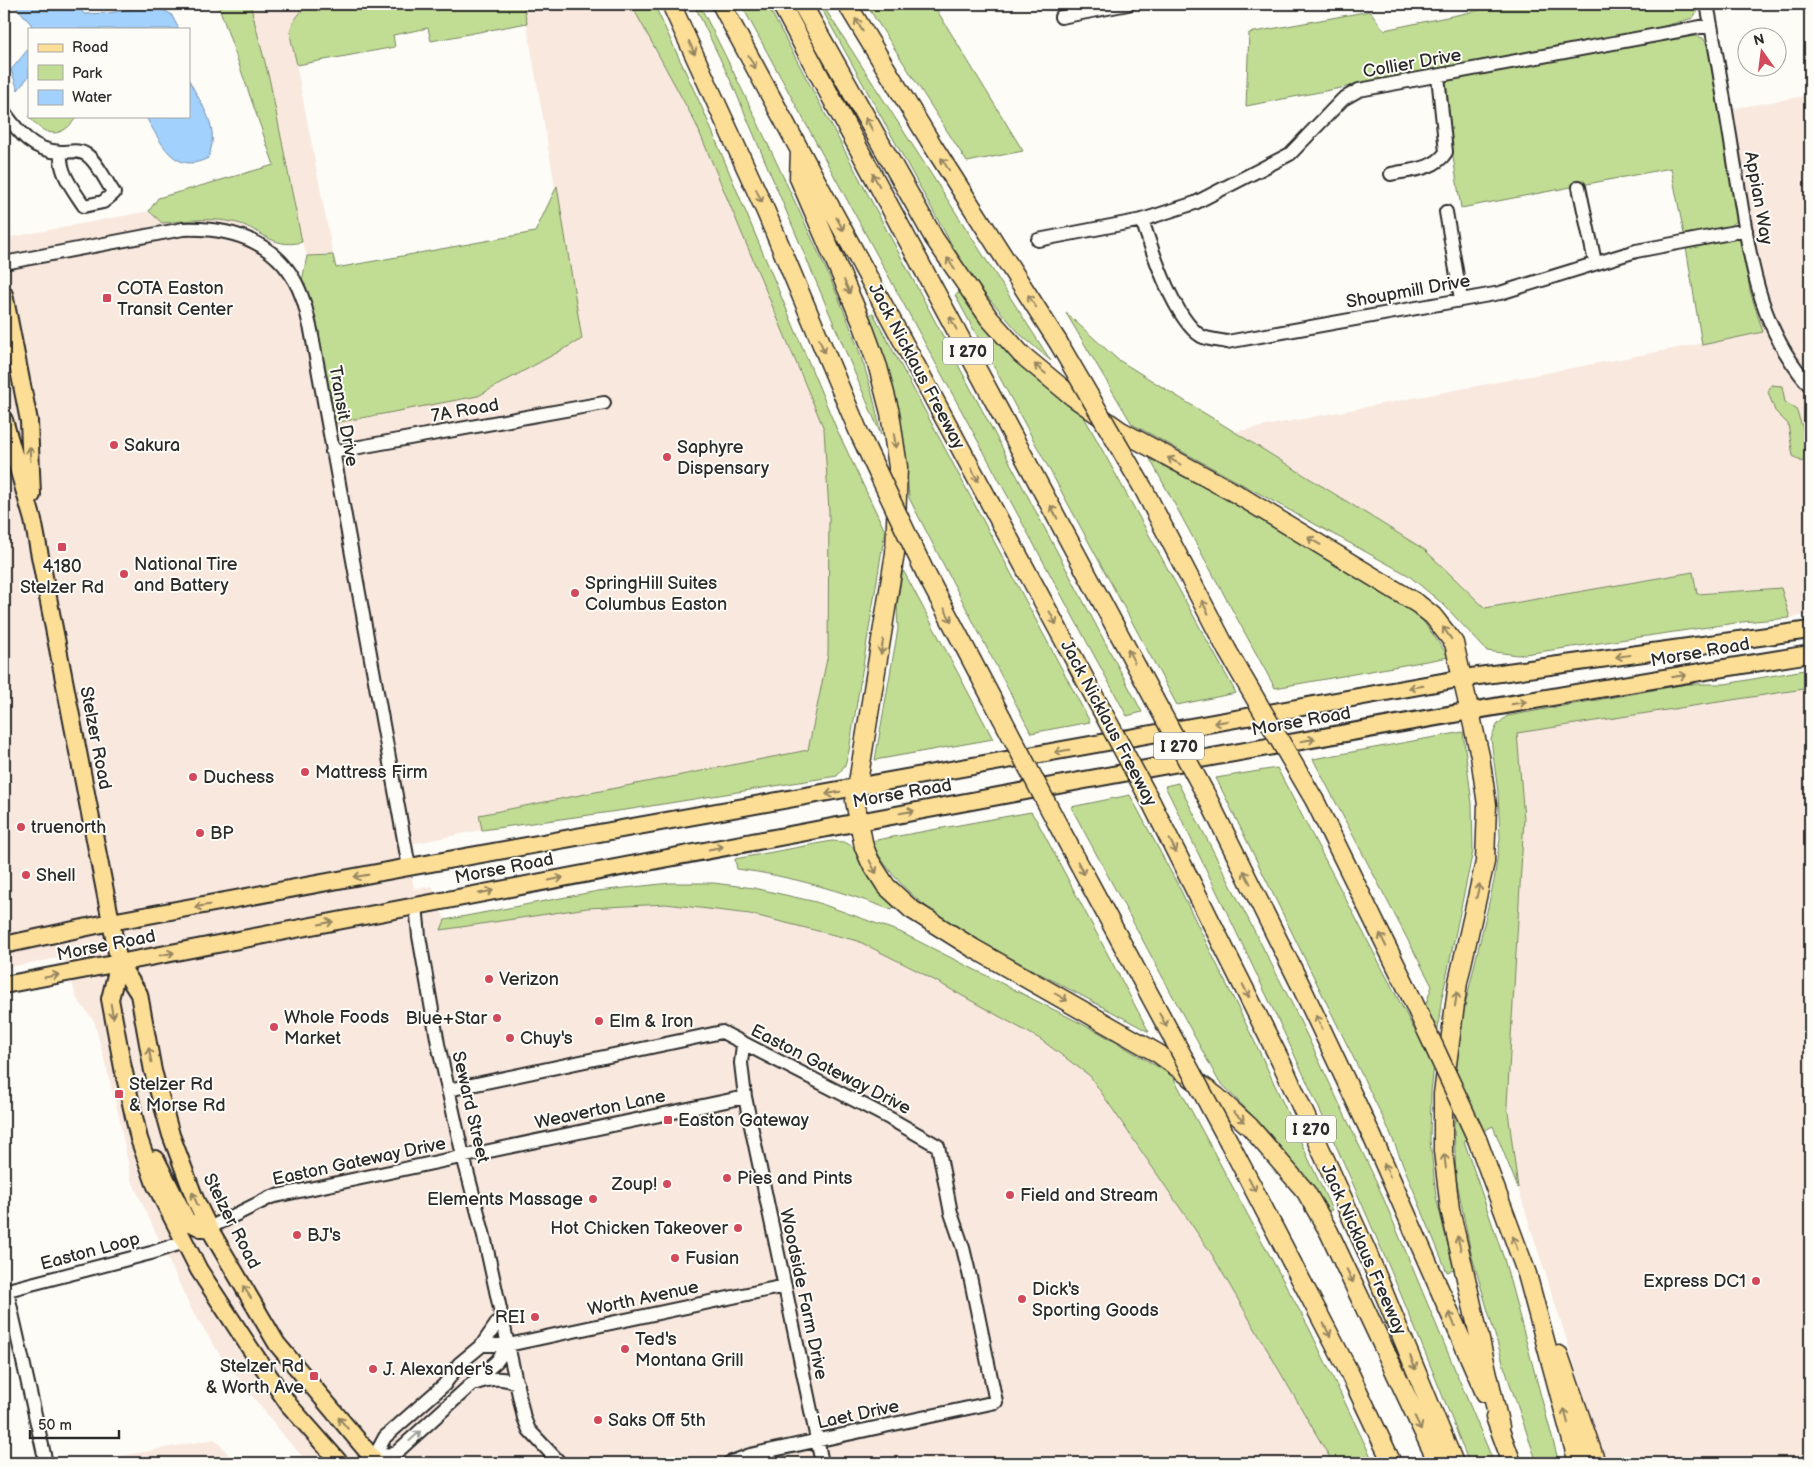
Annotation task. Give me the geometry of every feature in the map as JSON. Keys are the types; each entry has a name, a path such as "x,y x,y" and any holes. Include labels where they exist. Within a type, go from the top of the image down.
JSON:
{"highway":[{"path":"671,4 766,212 860,435 925,572 1058,825 1229,1142 1349,1372 1392,1463"},
{"name":"Jack Nicklaus Freeway","path":"721,4 1151,802 1282,1064 1367,1252 1454,1463"},
{"name":"I 270","path":"781,4 1205,793 1302,988 1372,1136 1500,1427 1512,1463"},
{"path":"802,4 934,238 989,318 1021,354 1072,397 1121,431 1235,493 1418,604 1433,616 1454,643 1471,711 1487,805 1487,834 1484,862 1458,982 1444,1085 1443,1151 1450,1209 1500,1427"},
{"path":"847,4 928,138 1058,342 1143,488 1227,650 1314,801 1405,984 1476,1139 1568,1377 1596,1463"},
{"path":"800,151 799,178 862,322 878,367 890,413 898,467 895,553 855,801 864,847 876,874 911,909 973,948 1159,1054 1216,1096 1262,1139 1306,1192 1329,1232 1438,1463"},
{"path":"1527,1274 1578,1463"}],"main road":[{"name":"Stelzer Road","path":"4,294 29,421 33,520"},
{"name":"Stelzer Road","path":"4,420 33,520 119,963 138,994 153,1071 171,1135 195,1199 209,1228 278,1344 374,1462"},
{"name":"Morse Road","path":"4,945 111,922 409,867 1464,678 1810,630"},
{"name":"Morse Road","path":"4,985 859,821 1471,711 1810,654"},
{"name":"Stelzer Road","path":"119,963 110,999 123,1068 137,1125 155,1184 198,1270 289,1405 340,1463"},
{"path":"137,1125 188,1221 201,1228 209,1228"}],"street":[{"path":"1061,17 1128,4"},
{"name":"Appian Way","path":"1707,4 1758,289 1772,330 1785,353 1810,386"},
{"name":"Collier Drive","path":"1038,240 1142,220 1195,203 1290,154 1343,99 1359,90 1711,25"},
{"path":"1391,174 1431,166 1440,161 1446,152 1447,141 1438,76"},
{"path":"4,112 21,136 40,149 60,152 78,151 87,155 114,193 103,202 84,206 62,172 60,152"},
{"path":"1580,187 1595,262"},
{"path":"1446,212 1461,299"},
{"name":"Shoupmill Drive","path":"1142,220 1154,256 1183,317 1202,336 1227,342 1500,293 1540,282 1595,262 1636,251 1746,230"},
{"name":"Transit Drive","path":"4,263 183,229 237,234 254,240 290,272 302,296 311,330 409,867"},
{"name":"7A Road","path":"332,452 604,403"},
{"name":"Seward Street","path":"416,905 418,936 448,1090 526,1424 560,1463"},
{"name":"Easton Gateway Drive","path":"448,1090 722,1032 889,1118 938,1146 951,1213 969,1273 996,1402"},
{"name":"Woodside Farm Drive","path":"743,1044 741,1063 745,1097 822,1463"},
{"name":"Weaverton Lane","path":"463,1156 745,1097"},
{"name":"Easton Gateway Drive","path":"209,1228 270,1197 463,1156"},
{"name":"Easton Loop","path":"5,1291 152,1253 184,1242"},
{"name":"Worth Avenue","path":"482,1345 508,1345 785,1286"},
{"path":"5,1291 46,1463"},
{"path":"374,1462 385,1437 444,1385 460,1364 482,1345 502,1316"},
{"path":"374,1462 398,1451 498,1361 508,1345"},
{"path":"471,1385 491,1378 503,1378 517,1383"},
{"name":"Laet Drive","path":"729,1463 750,1455 996,1402"}],"shaded area":[{"path":"250,4 309,4 294,18 290,32 333,255 307,256 302,242 270,82"},
{"path":"523,4 631,4 696,124 824,429 829,512 828,654 808,750 479,815 482,830 406,845 414,889 432,886 445,920 441,930 587,908 666,904 750,914 858,941 916,970 1040,1039 1090,1076 1211,1253 1333,1463 309,1463 289,1442 222,1358 190,1307 131,1179 119,1116 94,1021 77,999 64,957 4,968 4,219 12,237 149,211 162,223 210,219 235,222 274,242 290,261 311,302 582,339"},
{"path":"1810,95 1810,614 1790,618 1780,588 1696,594 1692,572 1485,608 1425,550 1234,432 1762,332 1750,291 1719,111"},
{"path":"1810,688 1810,1463 1606,1463 1518,1188 1507,1104 1524,819 1517,733"},
{"path":"215,1439 236,1463 82,1463"}],"green space":[{"path":"218,4 250,4 270,82 302,242 291,244 274,241 251,228 233,222 198,220 162,223 149,211 158,198 274,165"},
{"path":"309,4 523,4 527,23 431,41 428,28 393,35 395,47 297,65 291,38 292,25"},
{"path":"631,4 654,4 704,112 837,430 885,531 849,751 845,765 837,776 632,809 482,830 479,815 808,750 828,654 829,512 824,429 696,124"},
{"path":"694,4 699,4 725,56 838,296 849,322 867,377 881,435 735,90"},
{"path":"741,4 767,4 1142,712 1127,716"},
{"path":"819,4 822,4 1051,361 1021,335 978,286 953,247"},
{"path":"866,4 933,4 1023,151 967,162"},
{"path":"1510,4 1701,4 1693,18 1657,28 1246,106 1249,33 1370,11 1384,30"},
{"path":"1695,36 1703,38 1708,46 1739,220 1727,227 1684,234 1671,168 1461,208 1441,80"},
{"path":"31,118 76,118 66,129 53,133 41,129"},
{"path":"557,186 582,339 478,396 335,423 311,302 302,281 307,256 333,255 336,268 535,232"},
{"path":"1733,238 1742,239 1750,291 1763,332 1702,345 1686,247"},
{"path":"961,292 1003,342 1033,373 1065,402 1083,415 1236,693 1177,705 955,295"},
{"path":"873,313 1090,722 1031,733 909,498 905,447 896,405 869,315"},
{"path":"1066,313 1117,359 1425,550 1485,608 1693,572 1697,594 1781,588 1790,618 1742,622 1518,655 1487,651 1444,605 1408,575 1132,424"},
{"path":"1771,385 1782,386 1785,402 1796,409 1804,432 1810,430 1810,451 1802,462 1793,456 1788,424 1775,411 1768,392"},
{"path":"1150,459 1243,508 1400,602 1423,621 1449,657 1275,688"},
{"path":"903,570 993,739 875,760 898,629 897,604"},
{"path":"1810,669 1810,688 1517,733 1524,819 1507,1104 1518,1188 1493,1126 1464,1141 1504,1259 1559,1463 1537,1463 1505,1369 1471,1253 1456,1177 1454,1126 1458,1036 1494,881 1500,838 1498,792 1491,739 1497,725 1507,716 1687,684 1725,684"},
{"path":"1463,732 1472,804 1473,851 1441,1002 1431,1092 1430,1140 1436,1197 1454,1270 1447,1272 1389,1130 1216,778 1277,768 1416,1033 1432,986 1313,759"},
{"path":"1178,783 1292,1004 1377,1183 1494,1463 1469,1463 1399,1291 1325,1121 1165,786"},
{"path":"1130,795 1181,891 1261,1055 1332,1210 1328,1211 1305,1177 1270,1134 1218,1080 1071,807"},
{"path":"1031,812 1149,1032 988,946 942,918 902,885 885,864 871,841"},
{"path":"832,841 844,842 852,846 895,906 892,910 816,885 737,869 735,859"},
{"path":"670,883 713,883 754,888 816,902 900,932 1100,1033 1172,1075 1309,1328 1374,1463 1333,1463 1211,1253 1090,1076 1040,1039 916,970 858,941 750,914 666,904 587,908 441,930 445,920 598,891"}],"water":[{"path":"14,4 76,4 84,14 109,13 152,5 171,14 178,28 32,28 31,24"},
{"path":"28,49 28,77 18,90 11,70"},
{"path":"190,82 204,108 211,127 212,137 208,158 186,163 169,153 146,118 190,118"}],"place":[{"name":"COTA Easton Transit Center","path":"107,298"},
{"name":"Sakura","path":"114,445"},
{"name":"Saphyre Dispensary","path":"667,457"},
{"name":"4180 Stelzer Rd","path":"62,547"},
{"name":"National Tire and Battery","path":"124,574"},
{"name":"SpringHill Suites Columbus Easton","path":"575,593"},
{"name":"Mattress Firm","path":"305,772"},
{"name":"Duchess","path":"193,777"},
{"name":"truenorth","path":"21,827"},
{"name":"BP","path":"200,833"},
{"name":"Shell","path":"26,875"},
{"name":"Verizon","path":"489,979"},
{"name":"Blue+Star","path":"497,1018"},
{"name":"Elm & Iron","path":"599,1021"},
{"name":"Whole Foods Market","path":"274,1027"},
{"name":"Chuy's","path":"510,1038"},
{"name":"Stelzer Rd & Morse Rd","path":"119,1094"},
{"name":"Easton Gateway","path":"668,1120"},
{"name":"Pies and Pints","path":"727,1178"},
{"name":"Zoup!","path":"667,1184"},
{"name":"Field and Stream","path":"1010,1195"},
{"name":"Elements Massage","path":"593,1199"},
{"name":"Hot Chicken Takeover","path":"738,1228"},
{"name":"BJ's","path":"297,1235"},
{"name":"Fusian","path":"675,1258"},
{"name":"Express DC1","path":"1756,1281"},
{"name":"Dick's Sporting Goods","path":"1022,1299"},
{"name":"REI","path":"535,1317"},
{"name":"Ted's Montana Grill","path":"625,1349"},
{"name":"J. Alexander's","path":"373,1369"},
{"name":"Stelzer Rd & Worth Ave","path":"314,1376"},
{"name":"Saks Off 5th","path":"598,1420"}]}
